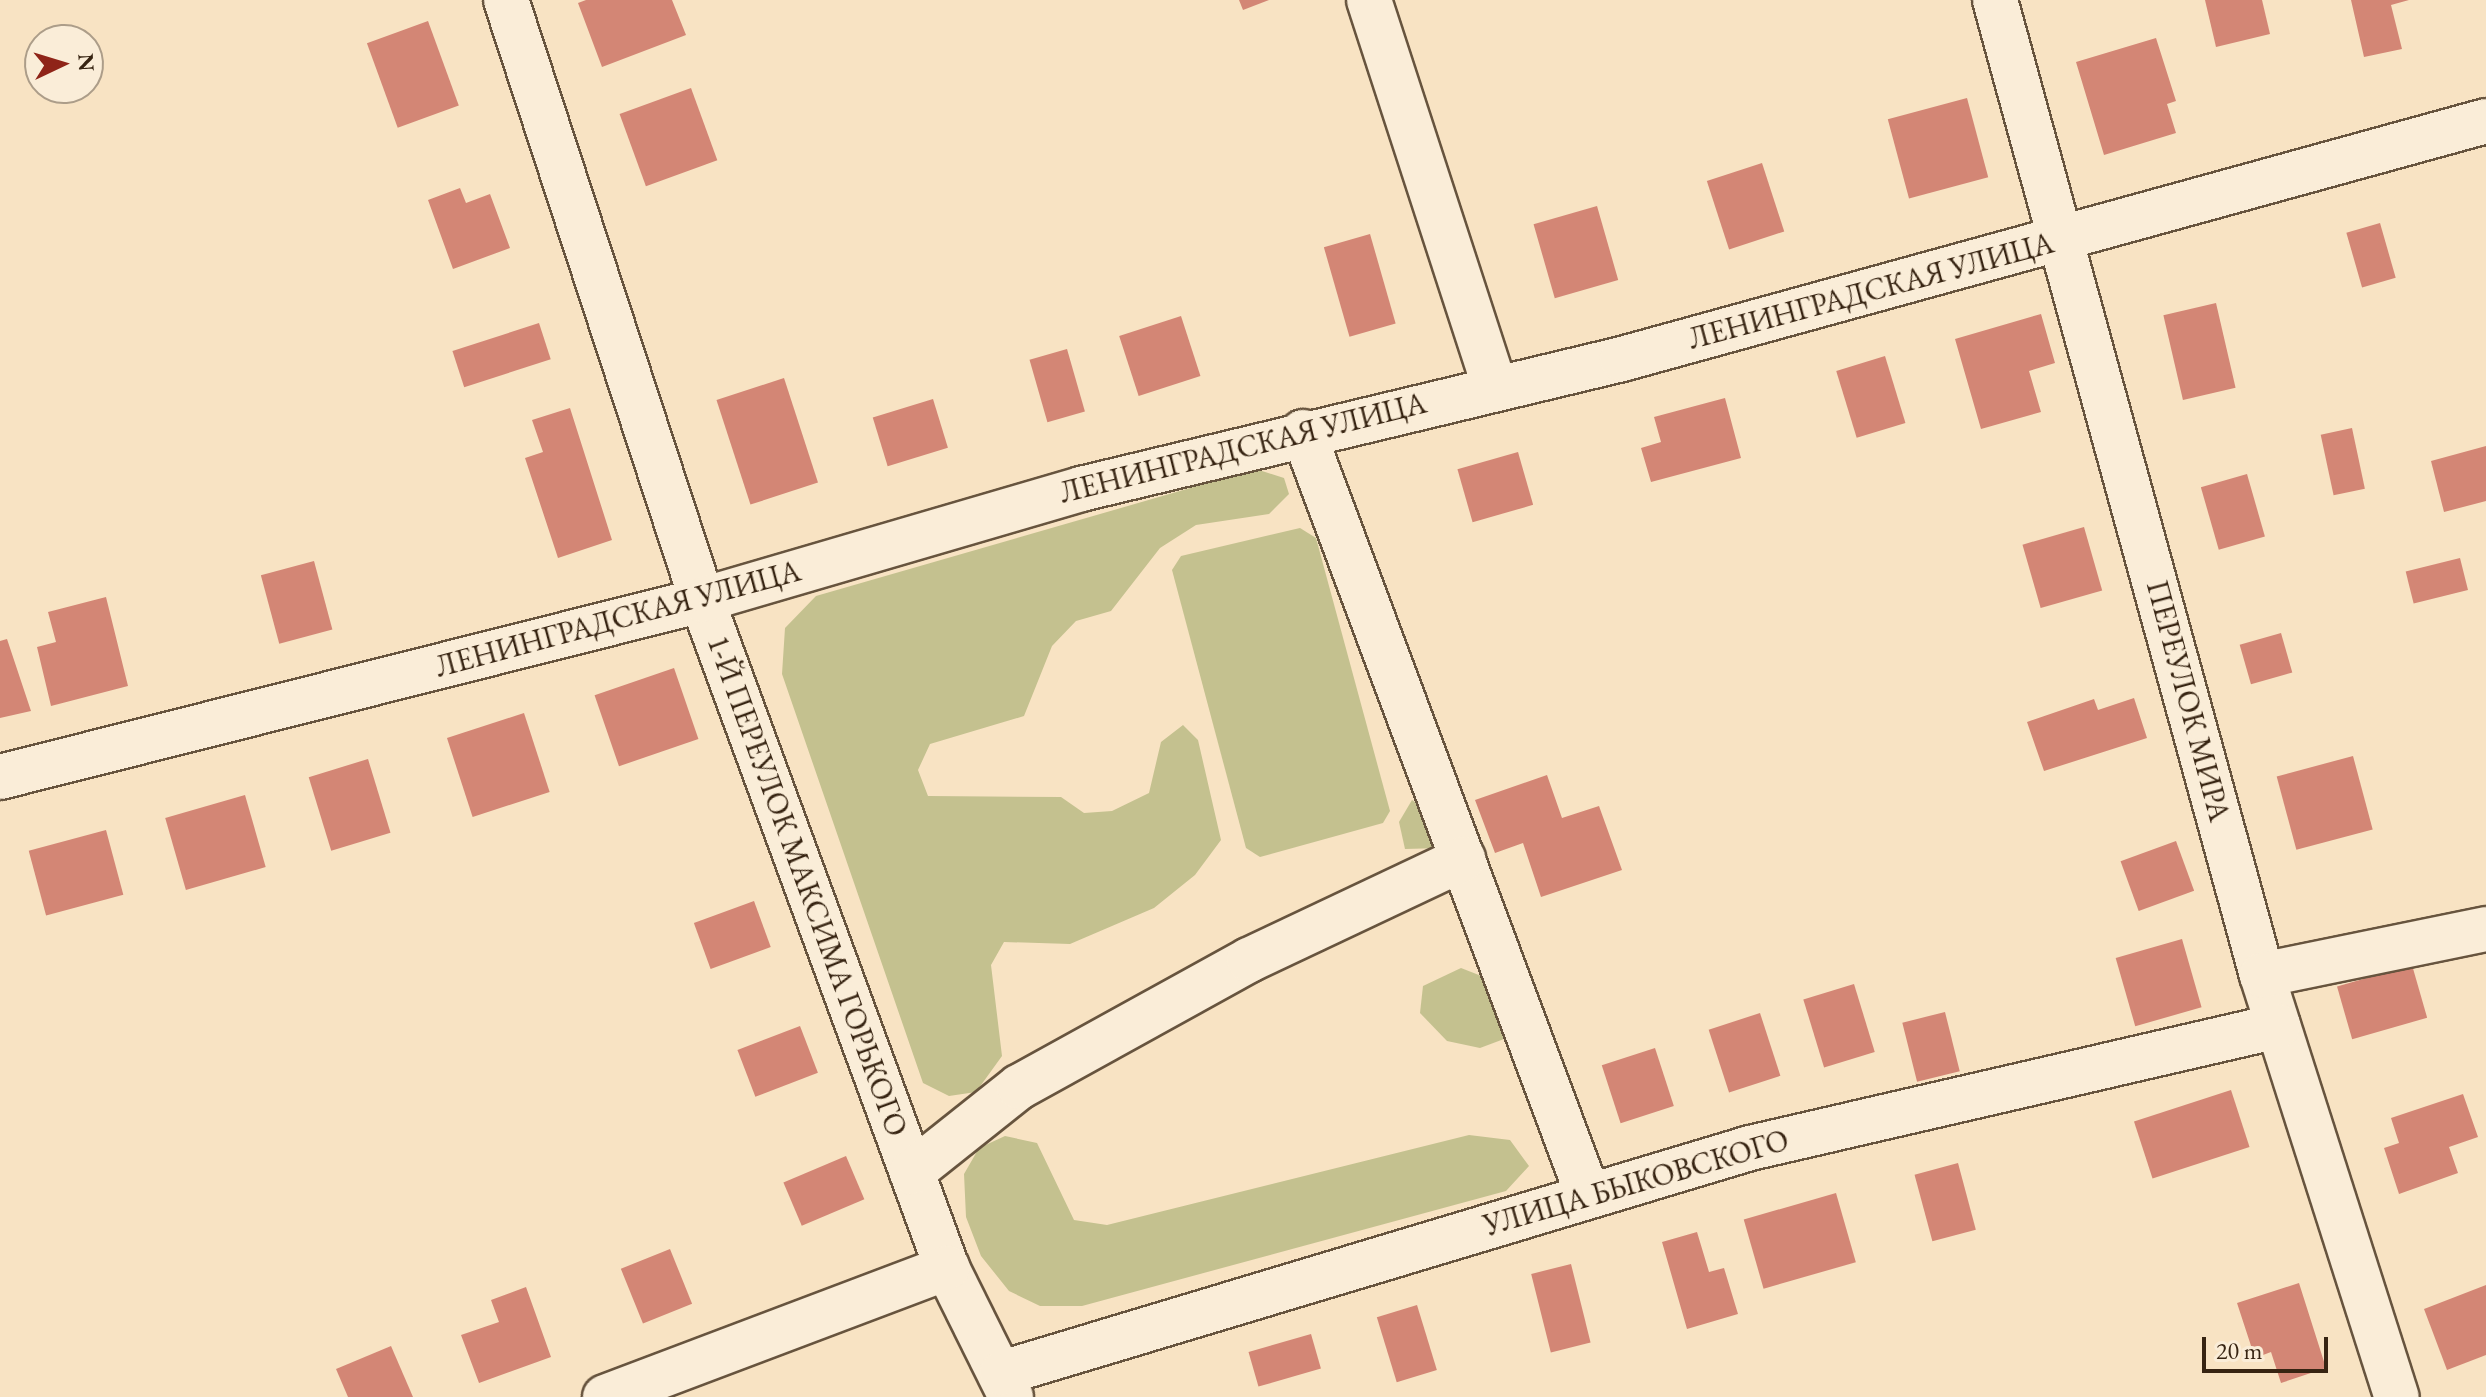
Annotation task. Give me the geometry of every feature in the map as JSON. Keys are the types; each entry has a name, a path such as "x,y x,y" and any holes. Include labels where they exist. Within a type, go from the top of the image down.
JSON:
{"street":[{"name":"1-Й ПЕРЕУЛОК МАКСИМА ГОРЬКОГО","path":"506,0 702,600 947,1268 1007,1385"},
{"path":"1369,0 1494,384"},
{"name":"ПЕРЕУЛОК МИРА","path":"1995,0 2065,238 2262,975 2397,1397"},
{"name":"ЛЕНИНГРАДСКАЯ УЛИЦА","path":"0,777 702,600 1303,432 1494,384 1622,359 2486,121"},
{"path":"1303,432 1588,1195"},
{"path":"912,1172 1019,1087 1249,960 1463,859"},
{"path":"2262,975 2486,929"},
{"name":"УЛИЦА БЫКОВСКОГО","path":"1007,1385 1588,1195 1750,1148 2278,1026"},
{"path":"605,1397 947,1268"}],"shaded area":[{"path":"1256,469 1284,478 1289,494 1269,514 1196,525 1160,548 1111,611 1076,621 1052,646 1024,716 930,744 918,770 928,796 1061,797 1084,813 1112,811 1149,793 1161,742 1183,725 1198,740 1221,840 1195,875 1154,908 1070,944 1004,942 991,965 1002,1056 976,1092 949,1096 923,1083 782,674 785,628 816,596"},
{"path":"1300,528 1316,538 1390,811 1383,823 1260,857 1246,848 1172,570 1181,556"},
{"path":"1412,800 1429,812 1441,848 1405,849 1399,822"},
{"path":"1461,968 1489,979 1504,1039 1480,1048 1447,1041 1420,1013 1423,986"},
{"path":"1469,1135 1510,1140 1529,1166 1506,1191 1082,1306 1040,1306 1009,1291 981,1256 966,1217 964,1174 979,1148 1005,1136 1037,1143 1074,1220 1107,1225"}],"building":[{"path":"586,0 672,0 686,35 602,67 578,3"},
{"path":"1239,0 1269,0 1243,10"},
{"path":"2205,0 2262,0 2270,34 2216,47"},
{"path":"2351,0 2409,0 2391,5 2402,49 2364,57"},
{"path":"428,21 459,106 398,128 367,43"},
{"path":"2156,38 2176,101 2167,104 2176,133 2104,155 2076,62"},
{"path":"691,88 717,160 646,186 620,114"},
{"path":"1967,98 1988,177 1909,198 1888,119"},
{"path":"1762,163 1784,231 1729,249 1707,181"},
{"path":"460,188 466,203 490,194 510,248 453,269 428,200"},
{"path":"1597,206 1618,280 1555,298 1534,224"},
{"path":"2380,223 2396,278 2362,287 2346,233"},
{"path":"1370,234 1396,323 1349,337 1324,247"},
{"path":"2216,303 2236,388 2183,400 2163,315"},
{"path":"2041,314 2055,363 2029,371 2041,412 1981,429 1955,339"},
{"path":"1181,316 1200,376 1139,396 1119,336"},
{"path":"539,323 551,359 464,387 452,351"},
{"path":"1067,349 1085,411 1047,422 1030,360"},
{"path":"1885,356 1905,423 1857,438 1836,371"},
{"path":"784,378 818,483 750,505 716,400"},
{"path":"1725,398 1741,458 1651,482 1641,448 1661,442 1654,417"},
{"path":"933,399 948,448 888,466 873,417"},
{"path":"570,408 612,540 558,558 525,458 543,452 532,420"},
{"path":"2352,428 2365,489 2334,495 2321,435"},
{"path":"2486,446 2486,501 2444,512 2431,461"},
{"path":"1518,452 1533,505 1473,522 1457,469"},
{"path":"2247,474 2265,536 2219,550 2201,487"},
{"path":"2084,527 2102,590 2041,608 2022,545"},
{"path":"2460,558 2468,590 2414,604 2406,572"},
{"path":"314,561 332,630 279,644 261,575"},
{"path":"106,597 128,686 51,706 37,647 56,642 48,612"},
{"path":"2281,633 2292,672 2251,684 2240,645"},
{"path":"7,639 31,711 0,718 0,641"},
{"path":"674,668 698,739 619,766 595,695"},
{"path":"2134,698 2147,738 2044,771 2027,722 2094,699 2098,710"},
{"path":"524,713 550,792 473,817 447,738"},
{"path":"2353,756 2373,829 2296,850 2277,776"},
{"path":"368,759 391,833 331,851 309,777"},
{"path":"1547,775 1562,818 1599,806 1622,870 1541,897 1523,843 1495,853 1475,800"},
{"path":"245,795 266,867 186,890 165,818"},
{"path":"106,830 123,895 46,915 29,851"},
{"path":"2176,841 2194,891 2139,911 2121,861"},
{"path":"754,901 771,947 711,969 694,923"},
{"path":"2182,939 2202,1007 2135,1026 2116,958"},
{"path":"2412,965 2427,1018 2352,1039 2337,986"},
{"path":"1854,984 1875,1052 1824,1067 1803,999"},
{"path":"1945,1012 1960,1071 1917,1082 1902,1023"},
{"path":"1760,1013 1780,1076 1729,1092 1709,1030"},
{"path":"800,1026 818,1073 755,1097 737,1050"},
{"path":"1655,1048 1674,1106 1621,1123 1602,1065"},
{"path":"2231,1090 2250,1147 2153,1179 2134,1122"},
{"path":"2463,1094 2478,1137 2449,1147 2458,1173 2399,1194 2384,1148 2399,1143 2391,1118"},
{"path":"846,1156 864,1199 802,1226 783,1183"},
{"path":"1958,1163 1976,1230 1932,1241 1915,1175"},
{"path":"1836,1193 1856,1262 1764,1289 1744,1219"},
{"path":"1697,1232 1709,1272 1724,1268 1738,1314 1687,1329 1662,1242"},
{"path":"670,1249 692,1304 643,1324 621,1269"},
{"path":"1571,1264 1591,1343 1551,1353 1531,1274"},
{"path":"2299,1283 2326,1368 2281,1383 2271,1352 2255,1358 2237,1303"},
{"path":"2486,1285 2486,1355 2447,1370 2424,1309"},
{"path":"526,1287 551,1357 479,1383 461,1335 499,1322 491,1300"},
{"path":"1417,1305 1437,1370 1397,1382 1377,1317"},
{"path":"1311,1334 1321,1369 1258,1387 1249,1352"},
{"path":"391,1346 413,1397 348,1397 336,1369"}]}
